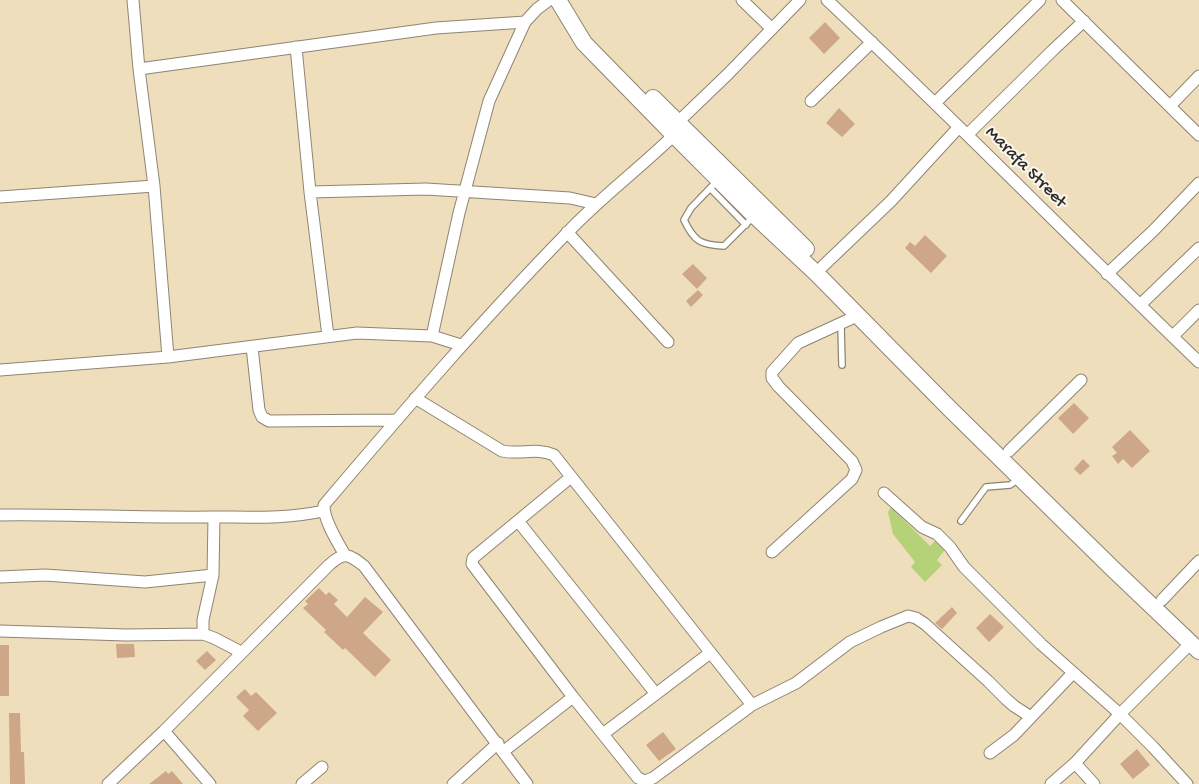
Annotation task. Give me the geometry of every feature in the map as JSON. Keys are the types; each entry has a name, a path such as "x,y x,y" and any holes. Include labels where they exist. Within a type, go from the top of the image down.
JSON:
{"main road":[{"path":"558,0 584,43 675,129 714,184 735,196 823,266 1021,478 1161,615 1196,643"},
{"path":"570,0 592,36 735,196 750,220 894,343 967,411 1162,600 1196,643"}],"street":[{"path":"133,0 139,69 154,186 168,357"},
{"path":"432,336 465,192 489,101 525,22 537,8 549,0"},
{"path":"742,0 772,29"},
{"path":"346,555 336,541 324,511 324,505 461,345 567,232 596,204 649,160 675,129 800,0"},
{"name":"Marafa Street","path":"827,0 935,103 1107,274 1199,362"},
{"path":"935,103 1040,0"},
{"path":"1062,0 1199,135"},
{"path":"823,266 963,132 1084,21"},
{"path":"139,69 436,28 525,22"},
{"path":"810,102 872,42"},
{"path":"296,47 310,192 328,336"},
{"path":"1170,106 1199,76"},
{"path":"1107,274 1153,231 1199,182"},
{"path":"0,197 154,186"},
{"path":"310,192 426,189 570,198 596,204"},
{"path":"567,232 668,342"},
{"path":"1140,305 1199,248"},
{"path":"1173,336 1199,310"},
{"path":"772,552 852,479 856,470 852,461 779,387 772,378 772,372 798,342 859,315"},
{"path":"0,370 168,357 357,333 432,336 461,345"},
{"path":"252,347 259,410 262,417 269,421 397,420"},
{"path":"1008,451 1081,380"},
{"path":"415,398 502,451 511,453 544,450 554,455 752,705"},
{"path":"571,477 472,558 472,564 573,697 638,778 645,781 653,778 752,705 796,683 850,642 902,618 912,616 925,624 1014,706 1031,716"},
{"path":"884,493 922,527 937,534 950,547 964,567 1073,674 1120,714 1187,784"},
{"path":"0,515 62,514 214,518 288,517 324,511"},
{"path":"203,634 203,620 213,575 214,518"},
{"path":"518,521 656,694"},
{"path":"108,784 164,731 337,558 346,555 353,557 364,566 527,784"},
{"path":"1162,600 1199,561"},
{"path":"0,577 45,575 145,582 213,575"},
{"path":"0,631 126,635 203,634 241,652"},
{"path":"1051,784 1075,763 1120,714 1196,643"},
{"path":"603,734 710,653"},
{"path":"990,753 1014,734 1073,674"},
{"path":"452,784 573,697"},
{"path":"164,731 210,784"},
{"path":"1075,763 1094,784"},
{"path":"302,784 322,767"}],"lane":[{"path":"714,184 691,208 684,220 691,236 708,246 724,246 750,220"},
{"path":"841,324 842,365"},
{"path":"961,521 986,487 1010,485 1021,478"}],"green space":[{"path":"891,507 930,546 939,537 948,546 937,560 942,565 925,582 911,567 915,562 893,534 888,512"}],"building":[{"path":"825,22 840,38 824,54 809,38"},
{"path":"839,108 855,124 842,137 826,123"},
{"path":"925,235 947,256 931,273 905,248 910,242 915,246"},
{"path":"693,264 707,278 697,289 682,274"},
{"path":"698,290 703,295 691,307 686,301"},
{"path":"1074,403 1089,418 1073,434 1058,418"},
{"path":"1130,430 1150,451 1132,468 1123,459 1118,464 1112,456 1117,453 1112,447"},
{"path":"1083,459 1090,466 1080,475 1074,469"},
{"path":"319,588 326,595 329,592 338,600 334,604 347,617 365,597 383,612 363,633 391,660 375,677 345,648 343,650 324,632 326,630 303,608 308,604 305,601"},
{"path":"952,607 957,613 942,629 935,623"},
{"path":"990,614 1004,627 989,642 976,628"},
{"path":"116,644 134,644 135,657 117,658"},
{"path":"0,645 9,645 9,696 0,696"},
{"path":"207,651 216,660 205,670 196,661"},
{"path":"245,689 251,696 256,692 277,713 258,731 243,716 249,710 236,697"},
{"path":"9,713 20,713 21,752 24,752 25,784 10,784"},
{"path":"663,732 676,749 659,761 646,745"},
{"path":"1137,749 1150,765 1133,779 1120,764"},
{"path":"166,771 168,774 172,771 183,784 149,784"}]}
